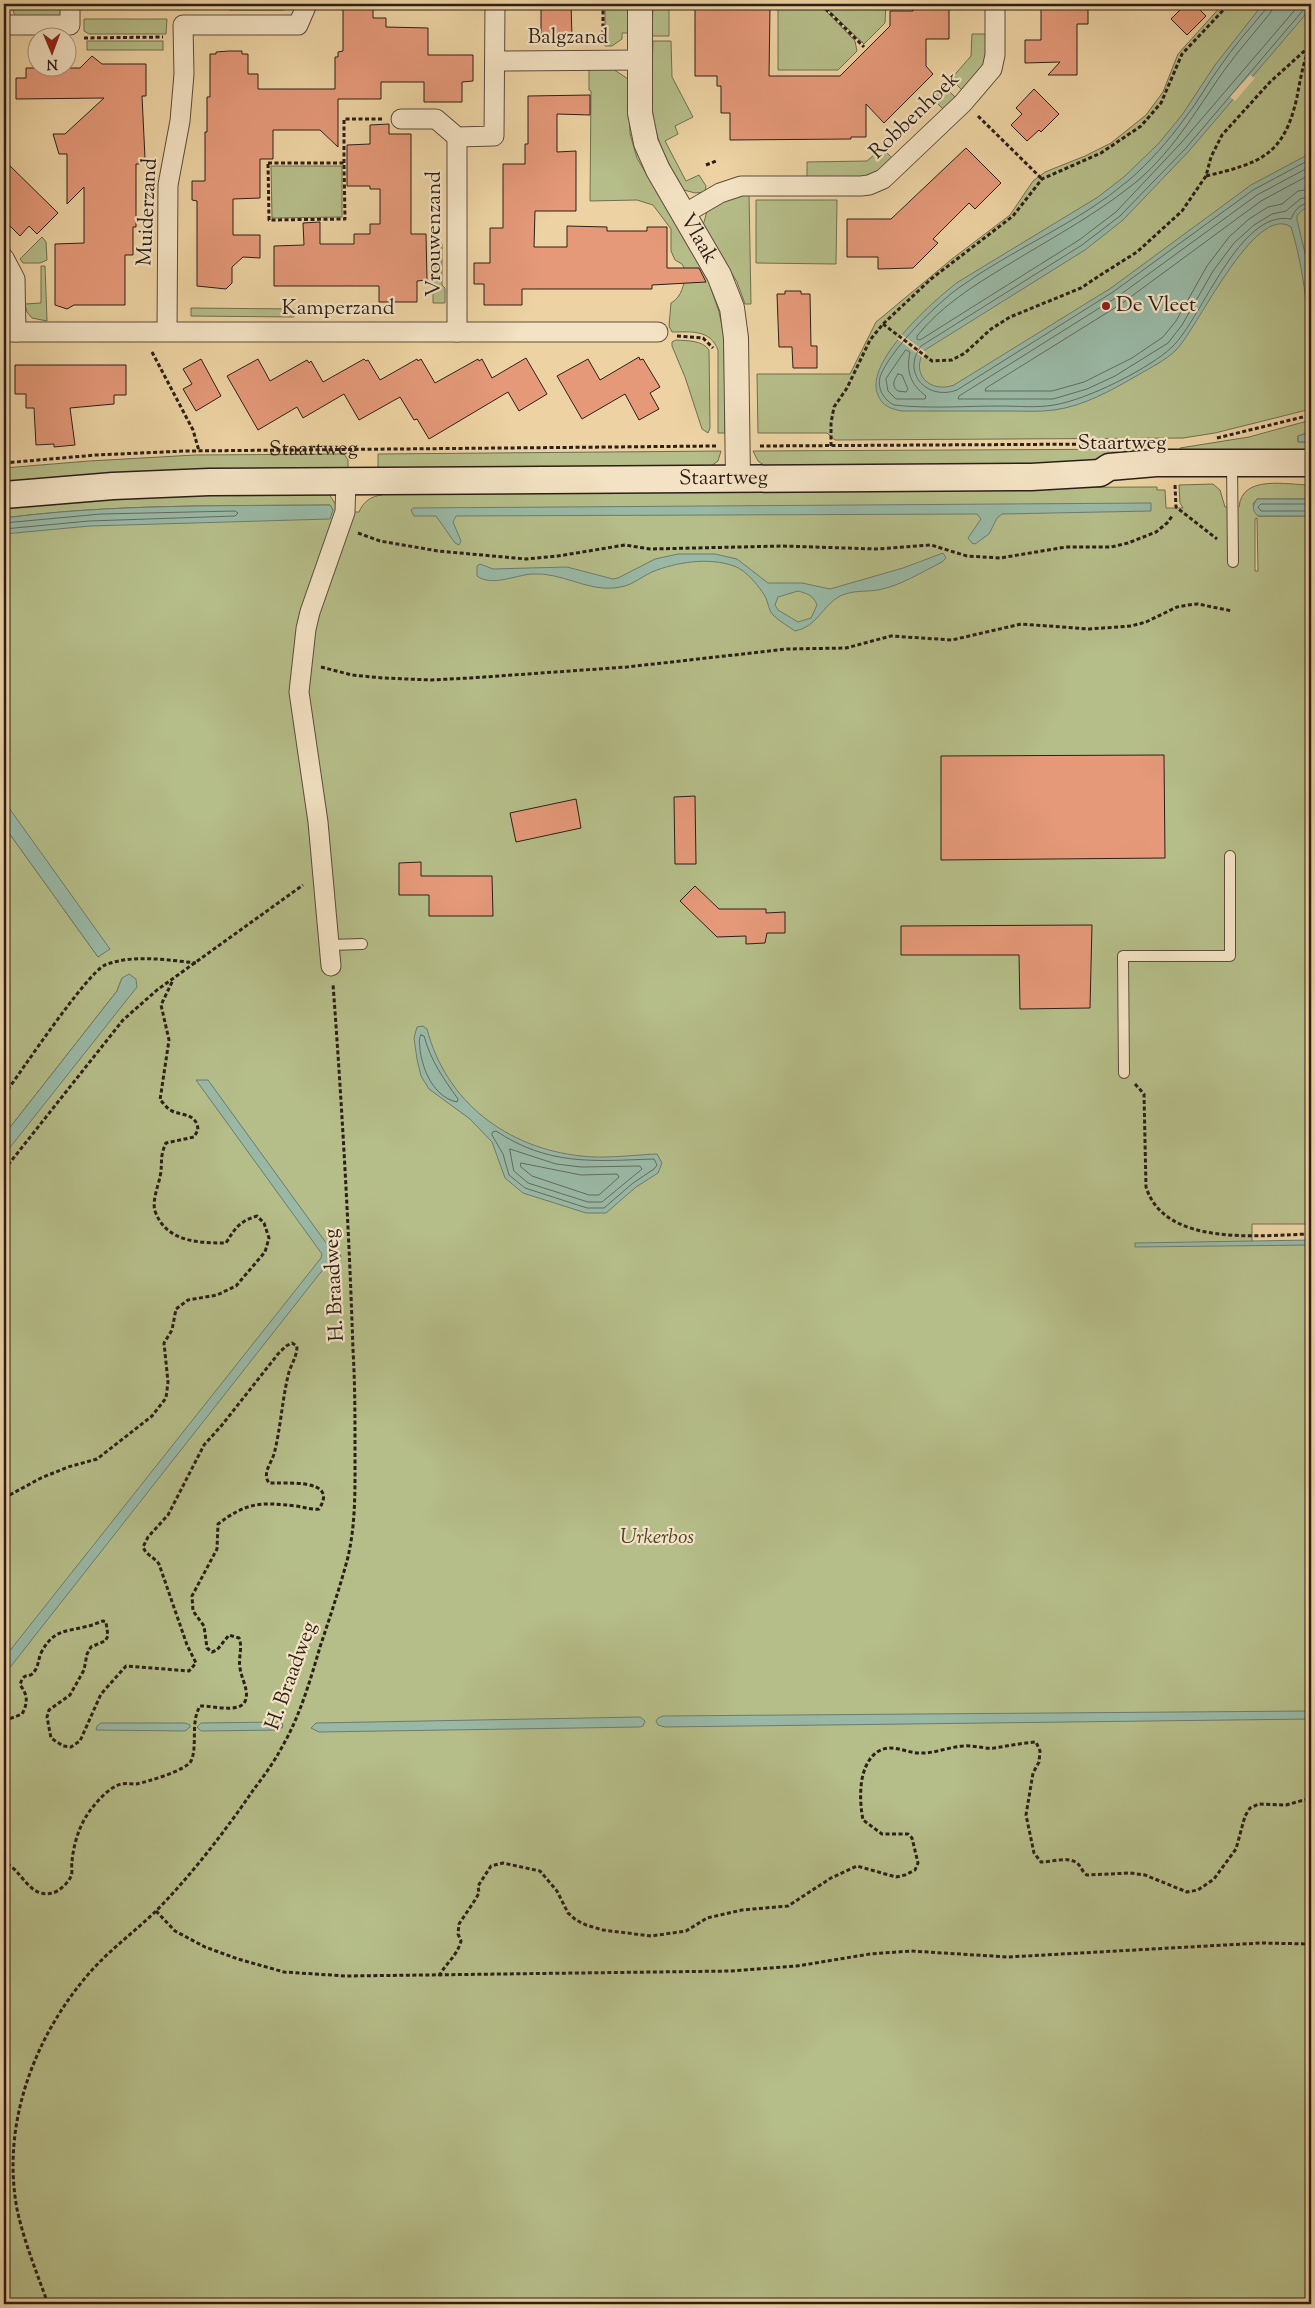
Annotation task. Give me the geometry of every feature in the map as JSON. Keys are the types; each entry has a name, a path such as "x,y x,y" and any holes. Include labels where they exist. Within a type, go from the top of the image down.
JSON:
{"main road":[{"name":"Staartweg","path":"4,495 147,484 1031,477 1100,473 1109,478 1232,471 1311,463"},
{"name":"Staartweg","path":"1232,471 1311,479"}],"street":[{"path":"4,25 70,25 70,4"},
{"path":"183,37 183,25 298,25 307,4"},
{"path":"401,119 436,119 458,137 494,136 495,4"},
{"name":"Vlaak","path":"640,4 640,113 642,132 653,161 719,275 734,318 736,338 738,479"},
{"name":"Robbenhoek","path":"684,214 718,189 741,186 861,186 883,179 963,102 992,70 995,55 995,4"},
{"name":"Muiderzand","path":"159,331 168,185 180,122 184,74 183,37"},
{"name":"Balgzand","path":"495,61 640,60"},
{"name":"Vrouwenzand","path":"457,332 458,137"},
{"name":"Kamperzand","path":"4,258 16,279 10,332 665,334"},
{"name":"Staartweg","path":"331,966 323,870 299,692 300,666 310,612 345,529 346,482"}],"lane":[{"path":"1232,471 1233,562"},
{"path":"1124,1073 1123,956 1230,956 1230,856"},
{"path":"330,945 362,944"}],"path":[{"path":"603,4 603,49"},
{"path":"821,4 864,47"},
{"path":"832,446 831,419 834,407 847,388 870,340 884,324 931,279 1014,216 1042,179 1107,150 1141,126 1161,103 1182,54 1229,4"},
{"path":"70,25 80,38 183,37"},
{"path":"884,324 932,361 942,362 958,357 991,329 1010,317 1081,288 1136,252 1182,211 1206,176 1210,157 1227,128 1270,82 1310,47"},
{"path":"1206,176 1247,165 1261,158 1282,139 1292,116 1310,47"},
{"path":"963,102 1042,179"},
{"path":"344,163 268,163 269,220 345,219 344,119 401,119"},
{"path":"706,165 716,160"},
{"path":"159,331 151,348 155,360 193,430 199,451"},
{"path":"665,334 703,338 711,344 714,352"},
{"path":"1207,440 1311,415"},
{"name":"Staartweg","path":"758,446 1104,444"},
{"name":"Staartweg","path":"4,463 96,455 199,451 373,452 715,446"},
{"path":"1175,485 1175,504 1179,510 1224,544"},
{"path":"345,529 380,541 429,549 526,559 558,556 625,545 650,549 802,546 876,549 931,545 967,556 1000,558 1066,547 1111,547 1128,544 1156,532 1173,515"},
{"path":"300,666 321,667 352,675 383,678 460,679 627,667 787,649 846,648 891,636 952,640 1022,624 1089,629 1132,626 1146,622 1177,607 1188,605 1232,611"},
{"path":"4,1170 123,1020 157,990 197,963 323,870"},
{"path":"4,1095 85,984 103,966 129,960 166,960 197,963"},
{"name":"H. Braadweg","path":"48,2304 23,2234 17,2206 14,2149 24,2090 46,2035 75,1990 93,1968 156,1911 222,1832 281,1749 300,1710 349,1554 354,1521 355,1491 354,1369 342,1109 331,966"},
{"path":"4,1498 50,1474 97,1459 152,1416 166,1398 168,1382 164,1343 172,1330 176,1309 188,1300 217,1295 236,1286 265,1252 268,1238 264,1223 257,1216 244,1220 236,1227 226,1243 211,1243 188,1240 167,1231 155,1210 157,1188 161,1174 160,1156 166,1143 194,1137 198,1130 195,1119 189,1115 170,1110 160,1100 170,1040 161,1005 173,980"},
{"path":"1124,1073 1144,1094 1146,1187 1150,1200 1158,1210 1176,1222 1196,1230 1220,1235 1311,1234"},
{"path":"4,1721 22,1714 27,1699 20,1685 22,1678 31,1675 38,1669 41,1652 55,1634 66,1630 83,1628 103,1621 106,1622 108,1632 104,1641 91,1647 86,1654 84,1670 70,1695 49,1710 47,1717 48,1732 51,1738 63,1746 71,1747 80,1741 100,1694 126,1666 179,1671 189,1670 195,1666 196,1663 187,1646 159,1564 153,1557 145,1553 143,1547 148,1537 168,1515 178,1499 204,1445 278,1354 292,1343 297,1346 297,1353 290,1371 274,1452 266,1470 266,1479 269,1483 312,1485 320,1489 322,1505 313,1510 290,1505 255,1504 246,1506 223,1520 218,1524 217,1549 192,1596 193,1611 204,1626 207,1648 212,1652 217,1650 229,1634 239,1638 242,1648 239,1665 247,1692 246,1698 240,1706 234,1709 200,1706 196,1713 191,1762 183,1770 164,1774 159,1778 137,1784 121,1784 109,1791 98,1801 91,1809 76,1836 71,1864 72,1876 64,1886 54,1893 42,1894 30,1887 11,1867 4,1863"},
{"path":"439,1976 444,1966 456,1956 461,1941 458,1934 459,1924 479,1893 478,1886 491,1866 504,1863 540,1871 550,1880 568,1913 576,1920 603,1930 651,1936 686,1931 707,1918 742,1910 788,1906 831,1878 857,1866 896,1877 915,1870 918,1863 912,1838 908,1834 882,1834 863,1820 860,1808 861,1778 877,1752 888,1748 927,1753 963,1746 995,1748 1036,1742 1040,1751 1039,1762 1033,1773 1026,1815 1034,1853 1041,1862 1070,1860 1079,1864 1082,1872 1087,1875 1130,1872 1187,1892 1198,1890 1214,1879 1236,1849 1245,1816 1250,1808 1259,1804 1286,1806 1311,1798"},
{"path":"156,1911 175,1931 205,1947 238,1960 284,1972 346,1976 732,1971 797,1966 870,1954 912,1951 1008,1957 1262,1943 1311,1944"}],"green space":[{"path":"28,4 47,4 48,7 63,7 61,14 57,18 19,18 15,16 12,7 28,7"},
{"path":"229,4 292,4 284,10 229,10"},
{"path":"605,4 629,4 629,33 622,33 622,39 612,46 605,46"},
{"path":"653,4 669,4 669,36 652,36"},
{"path":"822,4 886,4 885,23 864,44"},
{"path":"1223,4 1311,4 1311,409 1215,433 1183,438 835,440 827,433 758,433 757,374 850,374 876,322 952,259 1010,215 1033,181 1045,172 1111,143 1146,115 1163,92 1178,54"},
{"path":"822,7 855,41 857,51 838,70 778,70 778,8"},
{"path":"84,19 167,19 166,34 89,34 84,31"},
{"path":"972,34 987,34 985,60 980,70 962,90 951,79 971,56"},
{"path":"87,41 163,41 163,50 87,50"},
{"path":"653,41 671,41 672,77 693,117 675,126 678,134 665,141 686,181 699,175 706,186 705,192 695,193 684,190 666,158 658,138 652,103"},
{"path":"589,69 613,69 628,79 630,134 637,158 708,280 719,312 724,335 725,433 718,433 718,350 715,343 710,338 699,333 672,332 669,326 671,303 680,294 686,272 682,264 675,260 671,251 671,229 653,205 637,200 590,201 591,91 589,90"},
{"path":"944,86 955,97 943,109 932,98"},
{"path":"882,148 893,159 879,173 865,177 807,177 807,162 867,161"},
{"path":"271,166 342,166 342,217 272,218"},
{"path":"749,194 751,304 745,304 737,282 703,224 707,212 715,205"},
{"path":"756,200 837,200 836,264 756,263"},
{"path":"42,237 46,242 47,260 40,263 23,263 20,259"},
{"path":"433,244 442,244 442,285 445,288 445,303 433,303"},
{"path":"41,266 45,266 47,321 32,318 27,312 25,304 41,303"},
{"path":"191,308 294,309 294,317 191,316"},
{"path":"676,340 703,344 709,350 710,428 708,433 702,429 685,377 672,346 672,342"},
{"path":"1311,420 1311,432 1298,436 1298,442 1311,442 1311,457 1181,458 1180,448 1249,437"},
{"path":"1156,449 1157,458 1060,467 765,466 758,461 753,451"},
{"path":"721,451 718,461 711,466 378,472 378,454"},
{"path":"344,454 348,460 348,473 4,486 4,468 195,455"},
{"name":"Urkerbos","path":"1278,483 1311,485 1311,499 1257,499 1253,504 1258,516 1311,516 1311,1224 1252,1224 1252,1243 1311,1243 1311,2304 4,2304 4,1144 128,980 122,978 117,991 4,1135 4,826 98,957 106,951 4,812 4,527 333,510 330,505 167,507 85,510 4,518 4,505 159,493 329,494 336,505 337,512 359,512 368,500 382,495 382,490 1157,487 1157,490 1165,490 1166,508 1183,508 1180,503 1179,485 1213,484 1220,490 1225,507 1239,507 1242,497 1248,490 1257,486","holes":["1257,518 1258,571 1255,571 1255,519"]}],"water":[{"path":"1263,4 1311,4 1311,8 1189,151 1123,220 1085,250 925,350 919,366 924,379 930,384 937,387 954,385 1111,288 1251,185 1311,153 1311,207 1305,208 1297,215 1297,220 1311,278 1311,392 1308,391 1308,326 1301,266 1291,227 1277,224 1261,233 1244,250 1176,350 1153,367 1098,397 1065,408 1043,411 902,411 884,404 878,395 876,382 881,366 890,350 918,317 958,282 1098,197 1125,176 1159,143 1182,115 1215,65"},
{"path":"1311,432 1311,442 1298,442 1298,436"},
{"path":"1257,499 1311,499 1311,516 1258,516 1253,508"},
{"path":"1151,503 1151,511 1002,514 997,518 989,534 975,544 968,538 981,519 977,514 456,516 453,522 461,541 459,545 455,543 436,516 414,516 411,510 413,508"},
{"path":"330,505 333,510 330,519 90,526 4,534 4,518 45,513 126,508"},
{"path":"943,553 946,558 911,578 886,588 854,592 840,596 828,605 809,625 795,631 773,615 766,598 748,575 739,568 724,563 703,561 682,563 652,572 630,584 614,588 594,587 543,574 532,574 504,580 483,579 477,576 477,566 480,564 493,569 567,567 613,579 655,559 678,554 715,554 737,559 768,583 802,583 830,589 903,568","holes":["798,591 812,597 817,605 811,618 798,622 778,610 775,605 778,597"]},
{"path":"4,801 110,949 98,957 4,826"},
{"path":"129,974 136,979 137,987 4,1155 4,1135 117,991 122,978"},
{"path":"423,1026 427,1029 436,1055 449,1079 483,1117 505,1132 528,1143 554,1151 581,1156 609,1157 657,1154 662,1163 658,1173 636,1187 606,1213 586,1213 523,1193 505,1178 492,1142 470,1119 429,1089 421,1076 414,1038 417,1027"},
{"path":"196,1080 208,1080 332,1251 339,1252 341,1257 339,1260 328,1263 4,1675 4,1658 321,1258 322,1254"},
{"path":"1311,1240 1311,1245 1135,1247 1135,1243"},
{"path":"1311,1711 1311,1719 665,1727 658,1725 656,1721 663,1716"},
{"path":"640,1717 645,1721 643,1726 640,1727 319,1732 311,1728 316,1723"},
{"path":"101,1723 185,1723 190,1725 190,1727 185,1731 96,1730 97,1726"},
{"path":"201,1723 282,1723 283,1727 278,1730 201,1731 197,1727"}],"pier":[{"path":"1250,75 1255,78 1235,101 1230,97"},
{"path":"901,334 926,352 923,358 897,339"}],"building":[{"path":"343,4 373,4 373,18 386,18 386,27 428,28 428,55 473,55 473,81 462,82 462,102 424,102 424,82 381,82 381,99 338,99 338,147 320,130 273,130 273,159 260,159 260,198 233,199 233,235 260,235 260,258 243,257 232,267 232,283 226,289 197,286 197,201 192,200 192,181 205,181 205,132 207,132 207,97 210,97 210,54 242,51 242,54 248,54 248,74 258,74 258,89 335,89 335,57 338,57 338,52 343,51"},
{"path":"541,4 571,4 572,37 541,37"},
{"path":"695,4 760,4 760,8 770,8 769,76 840,76 890,26 890,11 913,11 914,4 949,4 949,39 926,39 926,66 933,74 884,123 866,104 866,137 851,137 851,139 730,140 730,113 721,113 721,86 717,86 717,76 695,76"},
{"path":"1041,4 1088,4 1088,24 1077,24 1077,75 1048,75 1060,62 1025,63 1025,40 1041,40"},
{"path":"1186,4 1194,4 1206,16 1187,35 1171,19"},
{"path":"92,56 102,64 146,64 146,96 142,96 145,158 143,159 143,164 136,164 136,227 133,227 133,255 125,255 125,305 74,305 67,309 55,305 55,244 84,243 84,187 67,204 67,154 59,154 53,134 65,134 104,98 16,99 16,78 26,78 26,68 28,68 28,78 78,78 78,68"},
{"path":"1034,89 1059,114 1041,132 1039,130 1027,141 1011,125 1022,114 1016,108"},
{"path":"590,95 590,115 557,114 557,152 576,151 576,211 535,211 534,247 567,247 567,226 607,227 607,231 647,231 647,227 667,227 667,268 699,268 706,282 652,285 652,289 522,289 522,305 484,305 484,284 474,284 474,263 490,263 490,228 503,228 503,164 525,164 525,144 528,144 528,96"},
{"path":"389,124 389,134 411,134 411,234 426,234 427,280 417,281 417,302 379,302 379,286 274,286 274,246 304,245 303,223 320,222 320,244 354,244 354,234 370,234 370,224 380,224 380,189 370,189 370,186 347,186 347,145 370,144 370,125"},
{"path":"966,148 1001,183 975,209 969,203 933,239 938,243 913,268 878,269 878,257 847,257 847,219 891,219"},
{"path":"4,160 58,213 37,234 29,226 20,236 4,220"},
{"path":"785,291 801,291 801,294 810,294 811,346 817,346 817,368 793,368 792,347 779,347 777,294 785,294"},
{"path":"639,357 640,360 643,359 660,387 650,393 659,409 639,420 625,394 582,419 557,376 588,359 600,380"},
{"path":"526,358 547,394 519,411 508,392 429,439 417,419 414,420 400,397 359,420 344,394 303,418 297,407 258,430 227,376 258,359 270,381 307,360 309,363 311,361 323,382 364,359 368,360 380,380 417,359 418,361 421,359 435,383 478,359 479,361 482,359 492,378"},
{"path":"201,359 221,396 196,411 183,389 192,384 183,369"},
{"path":"15,365 126,365 126,395 114,395 114,404 70,408 75,445 54,447 54,444 36,445 34,408 26,408 26,394 15,394"},
{"path":"1164,755 1165,858 941,860 941,756"},
{"path":"695,796 696,864 675,864 674,797"},
{"path":"576,799 581,828 516,842 510,813"},
{"path":"421,862 421,876 492,876 493,916 429,916 429,895 399,895 399,863"},
{"path":"695,886 719,909 766,909 766,913 785,912 785,933 767,933 765,943 746,944 746,936 717,937 680,901"},
{"path":"1092,925 1090,1008 1020,1009 1019,955 901,955 901,926"}],"place":[{"name":"De Vleet","path":"1106,306"}]}
